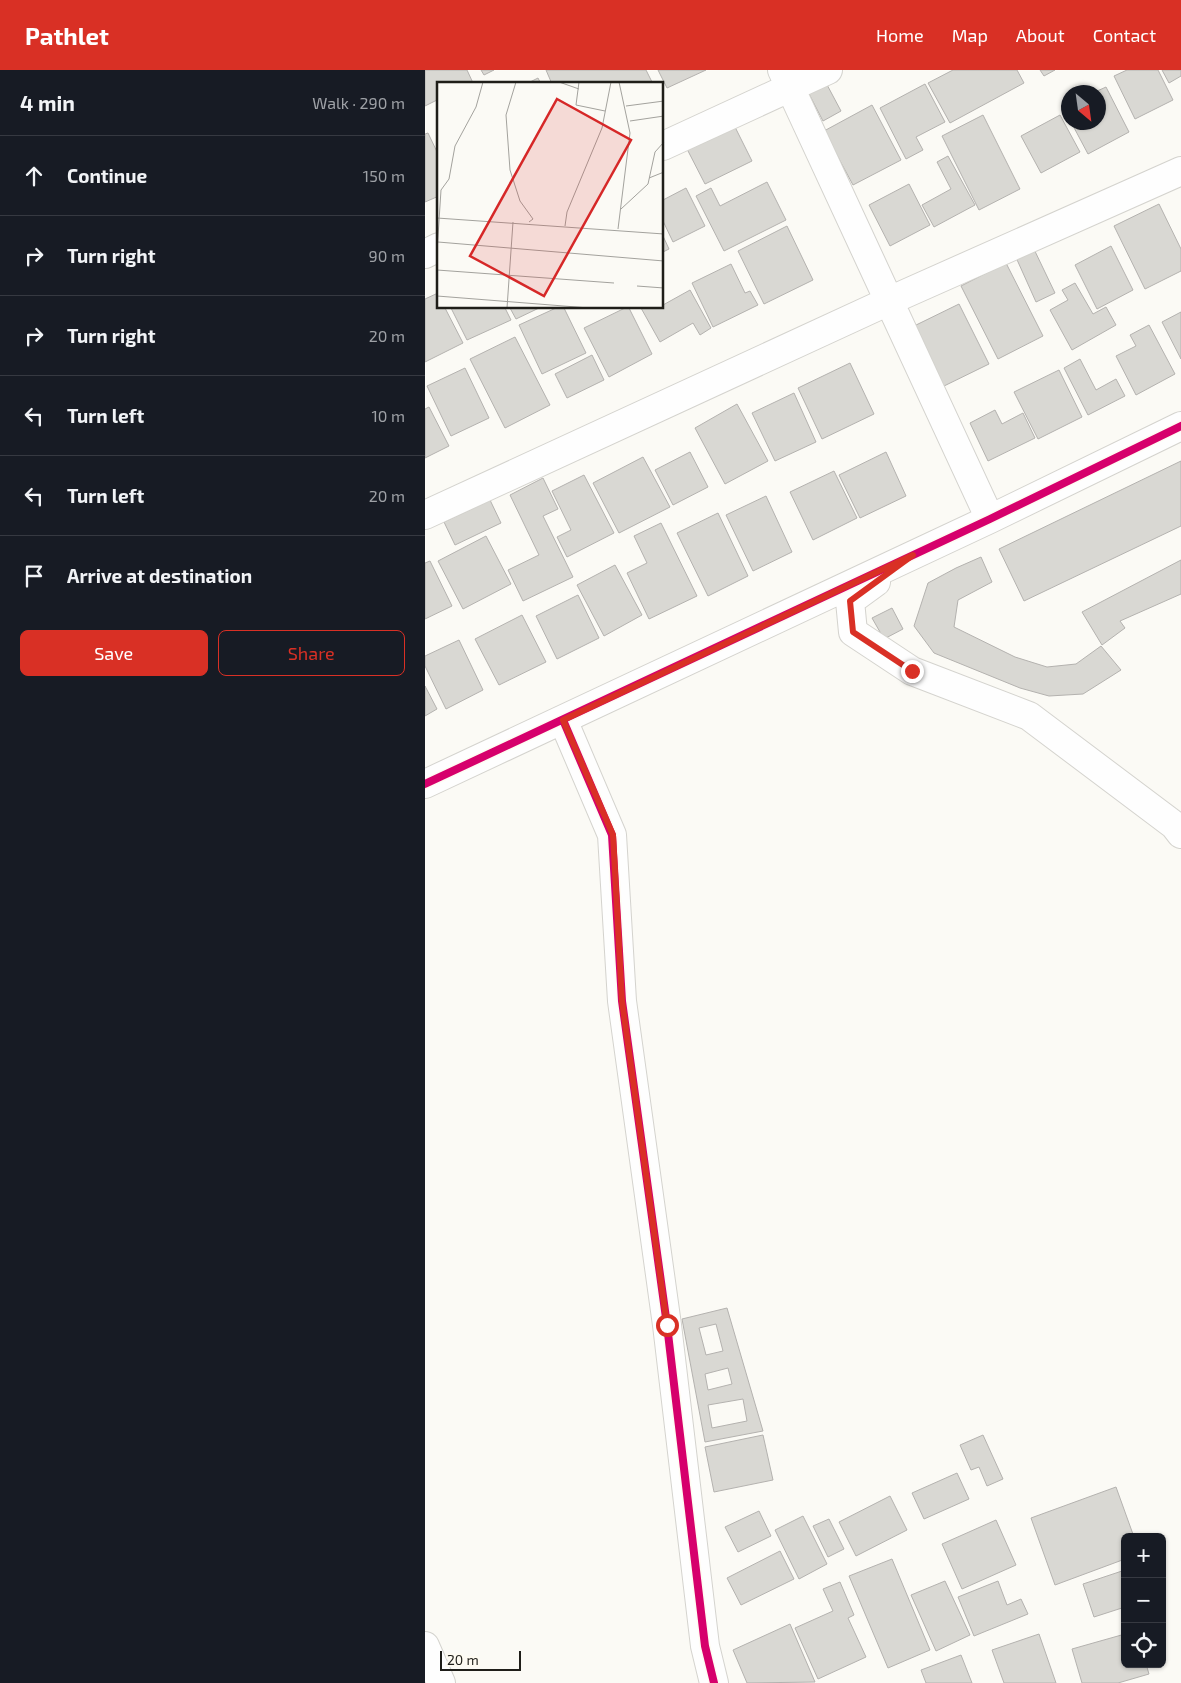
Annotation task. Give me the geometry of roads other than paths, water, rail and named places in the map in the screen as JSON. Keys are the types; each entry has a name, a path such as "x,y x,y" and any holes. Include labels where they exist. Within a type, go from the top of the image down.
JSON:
{"street":[{"path":"664,145 786,79 828,70"},
{"path":"786,79 990,519"},
{"path":"425,515 889,300 1181,172"},
{"path":"425,254 437,248"},
{"path":"425,784 990,519 1181,426"},
{"path":"913,555 850,601 853,632 912,671 1029,716 1174,825 1181,834"},
{"path":"563,720 613,835 622,1001 667,1325 705,1646 714,1683"},
{"path":"425,1646 441,1683"}]}
